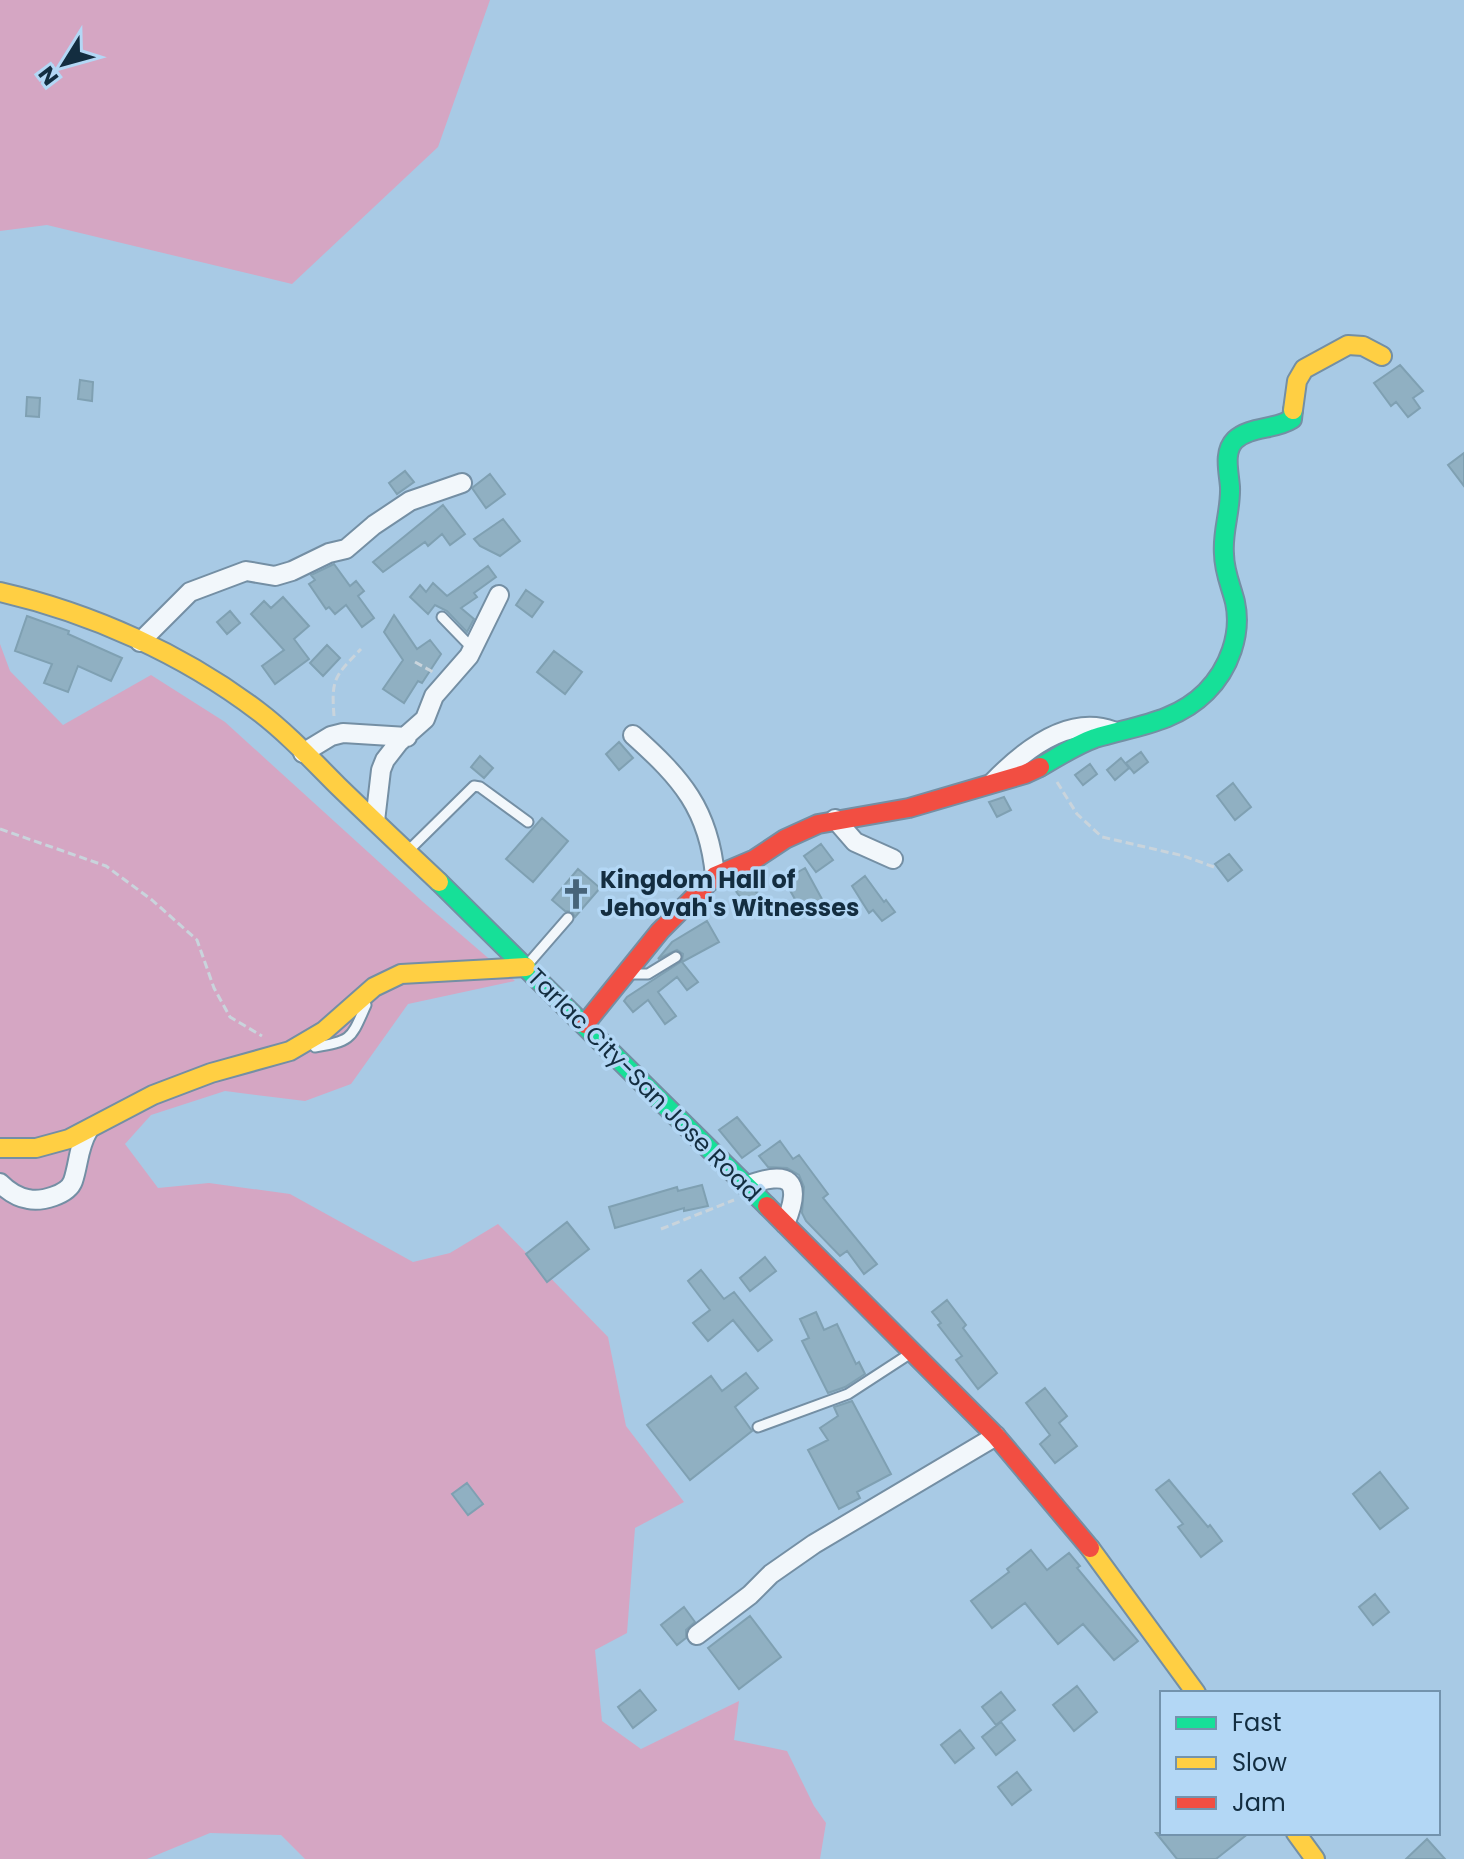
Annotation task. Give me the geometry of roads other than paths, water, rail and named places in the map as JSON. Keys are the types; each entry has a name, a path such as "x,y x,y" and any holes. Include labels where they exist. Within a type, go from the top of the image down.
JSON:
{"street":[{"path":"585,1024 660,931 715,876 755,859 801,831 835,819 909,808 1047,765 1077,746 1153,723 1190,704 1218,681 1232,656 1238,611 1223,549 1230,499 1228,457 1232,444 1243,435 1282,426 1292,419 1296,409 1297,381 1310,365 1348,345 1363,346 1382,356"},
{"path":"140,642 190,592 246,571 275,576 292,571 329,553 346,549 410,501 462,483"},
{"name":"Tarlac City-San Jose Road","path":"0,592 81,617 140,642 248,704 303,753 585,1024 996,1436 1045,1490 1094,1552 1195,1691"},
{"path":"375,821 385,760 399,742 425,719 434,696 464,664 499,595"},
{"path":"991,784 1022,755 1069,730 1094,726 1118,732"},
{"path":"303,753 331,736 358,733 407,737"},
{"path":"633,735 670,769 687,791 708,831 715,876"},
{"path":"835,819 855,842 893,859"},
{"path":"0,1148 36,1148 88,1131 153,1095 211,1073 290,1051 324,1031 374,987 401,974 526,967"},
{"path":"0,1183 16,1195 30,1200 61,1193 72,1183 79,1150 88,1131"},
{"path":"749,1188 771,1177 785,1180 794,1199 785,1224"},
{"path":"697,1635 750,1595 771,1574 814,1544 996,1436"},
{"path":"1297,1835 1315,1859"}],"lane":[{"path":"442,617 473,649"},
{"path":"408,851 474,786 480,787 528,822"},
{"path":"526,967 568,918"},
{"path":"625,973 648,974 676,957"},
{"path":"758,1427 848,1394 914,1351"}],"place":[{"name":"Kingdom Hall of Jehovah's Witnesses","path":"576,894"}]}
